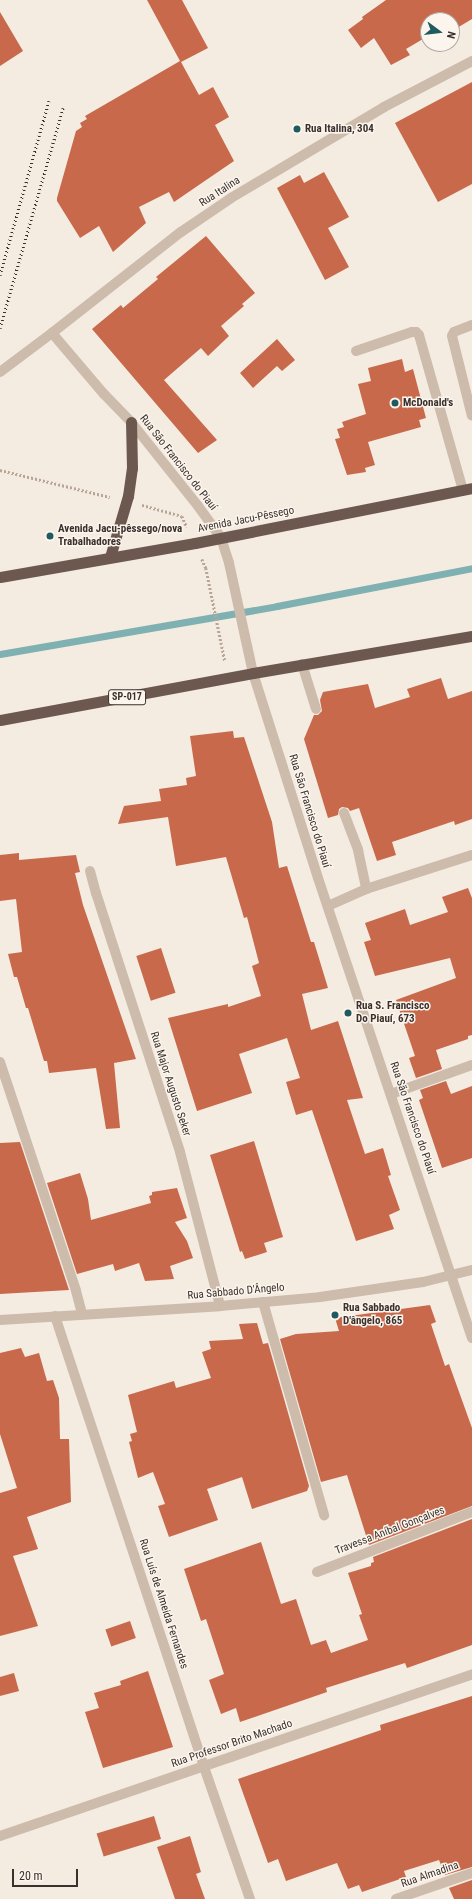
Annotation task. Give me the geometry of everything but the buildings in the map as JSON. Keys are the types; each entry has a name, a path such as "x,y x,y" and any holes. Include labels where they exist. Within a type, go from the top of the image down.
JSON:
{"highway":[{"path":"110,557 128,496 132,468 132,422"},
{"name":"Avenida Jacu-Pêssego","path":"0,577 221,538 467,489"},
{"name":"SP-017","path":"0,720 302,664 472,636"}],"street":[{"name":"Rua Italina","path":"0,372 52,334 181,232 231,198 384,107 472,61"},
{"path":"472,325 454,332 452,336 472,416"},
{"path":"356,351 412,332 416,332 419,335 467,489"},
{"name":"Rua São Francisco do Piauí","path":"52,334 104,394 132,422 198,506 221,538 229,563 253,673 328,906 472,1338"},
{"path":"302,664 316,709"},
{"path":"344,813 358,850 366,889"},
{"path":"328,906 366,889 472,854"},
{"name":"Rua Major Augusto Seker","path":"90,871 98,901 180,1152 220,1306"},
{"path":"0,1062 76,1291 82,1314"},
{"path":"391,1094 472,1065"},
{"name":"Rua Sabbado D'Ângelo","path":"0,1320 220,1306 361,1292 422,1282 472,1270"},
{"path":"263,1302 324,1515"},
{"name":"Rua Luís de Almeida Fernandes","path":"55,1316 204,1767 250,1899"},
{"name":"Travessa Aníbal Gonçalves","path":"317,1572 472,1512"},
{"name":"Rua Professor Brito Machado","path":"0,1836 472,1674"},
{"name":"Rua Almadina","path":"396,1899 472,1873"}],"path":[{"path":"211,594 220,639"}],"waterway":[{"path":"0,654 277,606 472,568"}],"railway":[{"path":"0,275 49,101"},
{"path":"0,328 63,108"}],"place":[{"name":"Rua Italina, 304","path":"297,129"},
{"name":"McDonald's","path":"395,403"},
{"name":"Avenida Jacu-pêssego/nova Trabalhadores","path":"50,536"},
{"name":"Rua S. Francisco Do Piauí, 673","path":"348,1013"},
{"name":"Rua Sabbado D'ângelo, 865","path":"335,1315"}]}
